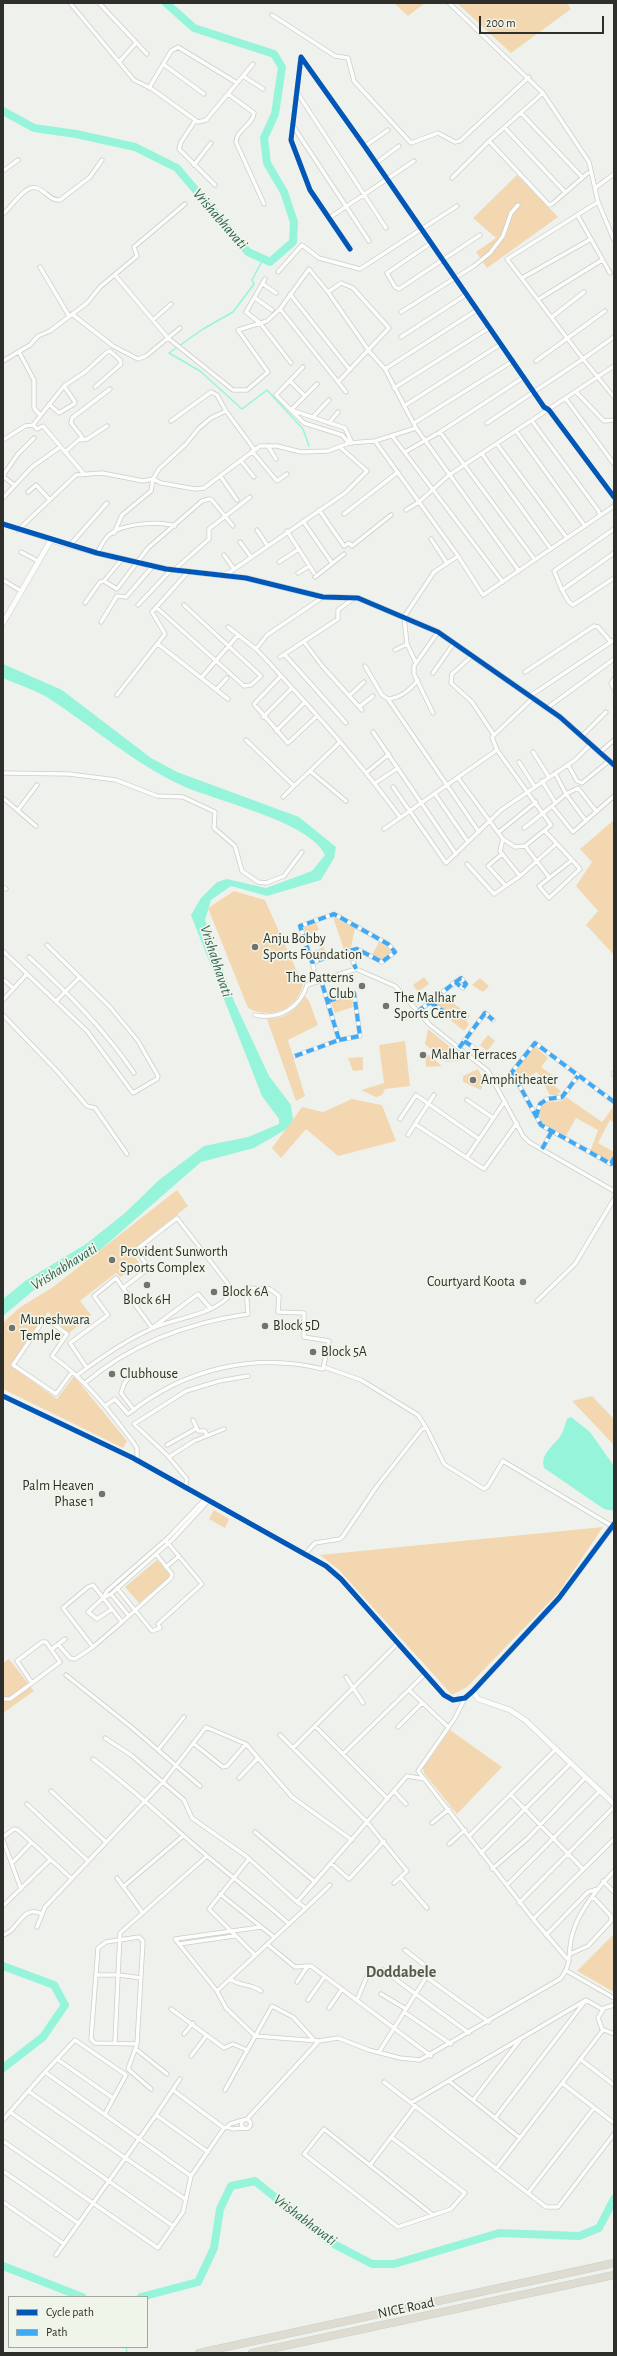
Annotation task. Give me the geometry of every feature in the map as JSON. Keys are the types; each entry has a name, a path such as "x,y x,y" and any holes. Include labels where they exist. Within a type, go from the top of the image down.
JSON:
{"highway":[{"name":"NICE Road","path":"199,2353 614,2263"},
{"name":"NICE Road","path":"252,2353 614,2275"}],"street":[{"path":"70,3 134,80 149,88 195,121 202,122 206,120 253,64"},
{"path":"98,3 147,54"},
{"path":"449,3 529,77 543,93 589,162 598,202 614,240"},
{"path":"272,15 335,56 348,58 354,81 411,143 438,133 455,142 460,141 529,77"},
{"path":"119,62 136,44"},
{"path":"149,88 171,51 178,47 237,83"},
{"path":"350,249 310,190 291,140 298,94 301,57 365,146 534,393 544,407 549,410 614,498"},
{"path":"162,64 204,94"},
{"path":"243,76 263,89"},
{"path":"452,178 489,141 543,93"},
{"path":"228,94 254,113 253,118 237,136 236,142 264,204"},
{"path":"298,94 386,228"},
{"path":"521,113 582,177"},
{"path":"195,121 181,142 179,150 215,185"},
{"path":"293,126 369,241"},
{"path":"505,128 565,192"},
{"path":"365,146 388,130"},
{"path":"489,141 549,205 588,173"},
{"path":"194,165 211,143"},
{"path":"376,163 399,146"},
{"path":"3,171 18,160"},
{"path":"3,214 20,196 33,188 42,191 51,198 60,200 90,177 102,160"},
{"path":"329,218 388,180 414,161"},
{"path":"595,188 614,174"},
{"path":"598,202 578,216 508,257 508,259 583,359 614,397"},
{"path":"3,361 32,344 38,336 50,331 87,303 99,288 137,256 134,247 185,204"},
{"path":"400,312 456,278 490,253 502,236 511,213 518,205"},
{"path":"278,272 302,244 319,258 360,269 457,206"},
{"path":"578,216 610,273"},
{"path":"431,243 388,272 387,274 395,287 399,289 444,261 480,235"},
{"path":"522,278 591,239"},
{"path":"539,299 602,260"},
{"path":"40,267 71,315 113,346 138,359 146,356 180,328"},
{"path":"115,274 168,338 233,390 247,390 268,372 238,330 267,321 280,309 310,269 369,351 384,369 416,428 519,571"},
{"path":"265,279 246,312 260,323 291,363"},
{"path":"328,292 341,283 347,284 354,288 389,328 369,351 338,382"},
{"path":"263,284 276,294"},
{"path":"552,317 584,292"},
{"path":"290,294 350,370"},
{"path":"401,337 467,294"},
{"path":"255,298 272,310"},
{"path":"153,320 171,304"},
{"path":"280,309 346,392"},
{"path":"384,369 477,310"},
{"path":"536,361 567,336 605,311"},
{"path":"394,388 489,328"},
{"path":"488,423 614,337"},
{"path":"404,406 501,344"},
{"path":"3,440 25,426 33,424 64,386 84,373 110,351 121,364 96,387"},
{"path":"19,352 34,380 34,408 40,416"},
{"path":"414,423 513,361"},
{"path":"406,510 419,502 449,475 614,366"},
{"path":"303,367 276,395 304,423 342,435 350,443"},
{"path":"405,452 426,441 524,377"},
{"path":"290,381 305,396"},
{"path":"291,410 317,384"},
{"path":"49,404 59,413 74,404 64,386"},
{"path":"81,440 80,434 71,423 72,418 110,389"},
{"path":"171,421 211,392 217,395 226,411 253,450 277,481 287,474"},
{"path":"576,392 604,421 614,420"},
{"path":"566,399 614,464"},
{"path":"313,417 329,400"},
{"path":"291,410 345,428 350,443"},
{"path":"114,533 122,515 151,491 153,479 159,469 186,444 198,429 211,418 226,411"},
{"path":"330,423 338,412"},
{"path":"532,421 598,510 600,516"},
{"path":"33,424 37,429 43,426 84,474"},
{"path":"65,452 81,440 87,439 107,426"},
{"path":"18,530 76,475 102,473 143,481 153,479 161,483 195,489 204,488 221,477 253,450 268,446 278,446 301,452 328,451 350,443 375,441 393,437 416,428"},
{"path":"516,431 585,526"},
{"path":"440,432 535,560"},
{"path":"393,437 503,582"},
{"path":"14,485 4,477 4,474 18,454 34,438"},
{"path":"375,441 458,556 483,595 614,506"},
{"path":"497,444 567,538"},
{"path":"268,446 276,460"},
{"path":"3,498 32,467 60,447"},
{"path":"221,575 234,569 345,492 367,471 340,447"},
{"path":"482,454 551,549"},
{"path":"241,461 254,477"},
{"path":"344,514 398,472"},
{"path":"221,477 237,500"},
{"path":"28,492 36,485 50,500"},
{"path":"138,605 172,570 209,539 208,530 250,497"},
{"path":"104,580 117,589 148,548 202,501 209,499 212,500 233,526"},
{"path":"70,545 107,503"},
{"path":"319,510 344,546 349,543 352,546 391,515"},
{"path":"303,521 332,563"},
{"path":"97,553 108,536 114,533 144,524 160,522 175,526"},
{"path":"4,527 97,553 172,570 246,578 323,597 355,598 404,617 438,632 532,697 582,736 614,765"},
{"path":"614,529 554,571 569,602 574,605 614,578"},
{"path":"257,530 267,545"},
{"path":"287,531 315,575 344,554"},
{"path":"431,539 447,563"},
{"path":"3,623 51,540"},
{"path":"240,542 251,557"},
{"path":"278,562 299,549"},
{"path":"21,552 38,561"},
{"path":"562,590 614,554"},
{"path":"224,555 234,569"},
{"path":"416,663 407,644 404,617 434,572 458,556"},
{"path":"85,603 100,582 104,580 122,559"},
{"path":"101,622 117,596 126,597 153,566"},
{"path":"298,573 309,566"},
{"path":"117,695 165,633 153,616 152,612 188,572"},
{"path":"3,586 5,581 21,591"},
{"path":"256,649 267,635 323,597"},
{"path":"280,657 338,619 338,610 355,598"},
{"path":"156,607 246,687 251,685 261,676 184,605"},
{"path":"458,778 503,839 515,847 525,846 551,825 536,802 497,750 492,737 532,697 612,641 598,627 594,626 525,672"},
{"path":"228,627 256,649 273,665 375,783 400,817"},
{"path":"433,713 414,672 416,663 438,632"},
{"path":"201,678 238,635"},
{"path":"304,642 323,667 361,708 373,696"},
{"path":"158,644 228,699"},
{"path":"395,650 407,644"},
{"path":"434,673 454,644"},
{"path":"284,655 346,723"},
{"path":"472,656 452,674 452,683 472,702 494,735"},
{"path":"547,708 614,659"},
{"path":"365,666 382,695 388,698 396,698 412,688 418,680"},
{"path":"281,676 254,704 263,717 286,742 290,742 317,716"},
{"path":"216,690 227,678"},
{"path":"614,679 611,683 614,689"},
{"path":"349,696 364,682"},
{"path":"263,717 292,688"},
{"path":"388,698 479,832"},
{"path":"276,731 305,702"},
{"path":"582,736 606,712"},
{"path":"373,732 456,854"},
{"path":"246,740 294,786"},
{"path":"600,752 614,740"},
{"path":"283,797 340,742"},
{"path":"394,787 444,863 448,862 491,822 501,810 568,764 591,744"},
{"path":"384,829 497,750"},
{"path":"533,752 550,777"},
{"path":"366,773 389,754"},
{"path":"568,764 577,781 582,783 609,761"},
{"path":"519,762 535,787"},
{"path":"375,783 398,768"},
{"path":"310,771 346,801"},
{"path":"3,773 96,776 119,781 157,796 183,797 215,812 214,828 235,846 242,871 258,882 266,883 284,876 302,852"},
{"path":"555,773 566,794 586,821"},
{"path":"542,781 556,802"},
{"path":"18,810 37,785"},
{"path":"524,828 566,794 578,788 596,811"},
{"path":"435,794 468,842"},
{"path":"552,806 574,832 614,796"},
{"path":"3,798 36,826"},
{"path":"499,832 536,802"},
{"path":"545,831 556,844 572,860 580,869 549,898 539,886 572,860"},
{"path":"503,839 500,850 520,876"},
{"path":"467,864 493,894 520,876 556,844"},
{"path":"525,846 549,877"},
{"path":"502,854 488,866 505,885"},
{"path":"312,962 349,950 357,949 382,962 395,952 388,944 334,914 300,926 314,969"},
{"path":"3,951 87,1030 133,1093 157,1079 158,1076 138,1041 110,1007 47,945"},
{"path":"349,950 356,969"},
{"path":"29,958 67,992 102,1030 134,1073"},
{"path":"255,1015 270,1016 284,1012 299,1001 307,985 356,969 395,986 417,1012 488,1071 523,1136 542,1149 614,1191"},
{"path":"3,1000 27,974"},
{"path":"56,1001 67,992 80,977"},
{"path":"3,978 14,988"},
{"path":"321,980 338,1040"},
{"path":"417,1012 455,982"},
{"path":"295,1056 338,1040 360,1036 354,994 328,1001"},
{"path":"430,1002 443,1011"},
{"path":"459,1048 485,1013 493,1020"},
{"path":"3,1015 42,1055 87,1106 95,1108 127,1154"},
{"path":"464,1041 473,1048"},
{"path":"614,1102 534,1042 512,1072 541,1125 611,1164 614,1158"},
{"path":"536,1117 540,1104 547,1099 562,1097 578,1076"},
{"path":"400,1119 415,1095 479,1139"},
{"path":"408,1135 434,1095"},
{"path":"467,1100 493,1118"},
{"path":"467,1157 505,1101"},
{"path":"415,1124 486,1169 517,1123"},
{"path":"542,1149 552,1131"},
{"path":"537,1301 575,1264 614,1199"},
{"path":"123,1288 149,1268 136,1250 177,1218 228,1284 231,1294 224,1302 211,1309 152,1328"},
{"path":"87,1368 70,1343 108,1315 94,1296 116,1278 152,1328"},
{"path":"85,1383 125,1354 166,1334 210,1320 248,1314 246,1288 270,1289 279,1296 278,1312 304,1313 304,1336 329,1341 324,1367"},
{"path":"76,1376 101,1357 152,1328 198,1294 211,1309"},
{"path":"72,1372 56,1394 14,1364 45,1318 68,1334 52,1356 72,1372 85,1383 105,1406 137,1448 137,1461"},
{"path":"105,1406 115,1399 128,1414 174,1384 205,1371 227,1366 274,1362 323,1369 324,1367 361,1380 398,1401 418,1415 444,1464 484,1489 488,1486 501,1462 521,1471 613,1525 559,1598 465,1698 448,1727 418,1771 470,1835 480,1853 492,1869 507,1885 533,1920 569,1961"},
{"path":"185,1488 187,1479 169,1457 134,1424 186,1391 219,1381 248,1376"},
{"path":"129,1377 124,1384 121,1393 134,1410"},
{"path":"3,1396 137,1461 326,1566 341,1578 444,1695 453,1700 465,1698"},
{"path":"192,1420 198,1431 205,1431 207,1436"},
{"path":"167,1445 197,1428"},
{"path":"305,1554 315,1543 342,1538 422,1428 426,1428"},
{"path":"169,1457 207,1436 224,1429"},
{"path":"112,1609 97,1619 88,1612 103,1598 111,1594 156,1554 207,1500"},
{"path":"118,1588 155,1631 160,1628 158,1624 202,1584 167,1542"},
{"path":"103,1598 107,1590 167,1542"},
{"path":"58,1644 70,1658 75,1659 93,1647 171,1578 172,1574 156,1554"},
{"path":"166,1567 179,1556"},
{"path":"93,1647 63,1608 93,1585 122,1622"},
{"path":"111,1594 129,1616"},
{"path":"52,1649 65,1639"},
{"path":"3,1699 10,1699 32,1683 60,1662 46,1642 42,1642 17,1661 32,1683"},
{"path":"293,1748 398,1643"},
{"path":"343,1754 425,1674"},
{"path":"66,1676 200,1786"},
{"path":"346,1677 363,1703"},
{"path":"409,1690 422,1704 448,1727"},
{"path":"473,1691 478,1699 506,1708 520,1716 614,1806 520,1903"},
{"path":"398,1727 422,1704"},
{"path":"158,1750 184,1716"},
{"path":"315,1726 388,1799"},
{"path":"37,1927 45,1907 163,1782 206,1727 246,1744 292,1797 352,1840"},
{"path":"280,1735 384,1841 406,1871 401,1878 394,1883"},
{"path":"105,1738 131,1755 184,1800 192,1818 249,1859 297,1902 306,1908"},
{"path":"193,1743 223,1767 226,1766 246,1744"},
{"path":"470,1835 556,1749"},
{"path":"239,1778 258,1758"},
{"path":"93,1759 145,1800 183,1836 235,1877 289,1924"},
{"path":"480,1853 526,1810 570,1764"},
{"path":"297,1902 332,1864 407,1776 425,1779"},
{"path":"492,1869 540,1825 585,1778"},
{"path":"52,1791 106,1842"},
{"path":"394,1791 406,1804"},
{"path":"507,1885 599,1792"},
{"path":"511,1795 584,1869"},
{"path":"27,1804 88,1862"},
{"path":"432,1823 449,1809"},
{"path":"21,1889 3,1839 15,1829 72,1879"},
{"path":"449,1844 465,1830"},
{"path":"255,1832 315,1882"},
{"path":"124,1886 183,1836"},
{"path":"533,1920 614,1839"},
{"path":"332,1864 349,1879 384,1841"},
{"path":"12,1863 31,1843"},
{"path":"115,2042 120,1975 120,1938 122,1930 207,1856"},
{"path":"249,1859 209,1909 229,1931 255,1955"},
{"path":"4,1905 50,1860"},
{"path":"261,1927 175,1939 217,1991 235,2018 255,2036 319,2041 338,2038 379,2052 420,2060 431,2056 560,1979 567,1971 573,1932 598,1889 614,1871"},
{"path":"117,1878 142,1912"},
{"path":"401,1878 427,1908"},
{"path":"604,1882 614,1892"},
{"path":"217,1991 330,1885"},
{"path":"546,1935 588,1892 598,1889"},
{"path":"220,1894 274,1937"},
{"path":"570,1954 588,1946 611,1921 611,1916 593,1897"},
{"path":"3,1899 4,1905"},
{"path":"3,1935 26,1913 36,1911 42,1914"},
{"path":"178,1944 234,1936"},
{"path":"137,2044 115,2042 95,2043 91,2039 99,1947 106,1942 120,1938 139,1937 143,1940 137,2050 129,2071 152,2089"},
{"path":"268,1944 295,1967 309,1966 325,1976 431,2056"},
{"path":"379,2052 427,1976 427,1967 405,1950"},
{"path":"297,1982 309,1966"},
{"path":"357,2000 370,1969"},
{"path":"383,1970 469,2033"},
{"path":"567,1971 614,1997 612,2005 602,2009 598,2021 603,2030 614,2038"},
{"path":"97,1975 120,1975 142,1978"},
{"path":"308,2000 325,1976"},
{"path":"427,1976 489,2022"},
{"path":"230,1979 239,1985 252,1985 261,1990"},
{"path":"329,2008 342,1989"},
{"path":"381,1994 451,2044"},
{"path":"586,2000 602,2009"},
{"path":"411,2103 586,2000"},
{"path":"495,2118 586,2000"},
{"path":"225,2090 272,2006 293,2017 314,2040"},
{"path":"171,2009 193,2023 224,2048 233,2044 247,2050"},
{"path":"184,2034 193,2023"},
{"path":"496,2169 603,2030"},
{"path":"609,2034 614,2034"},
{"path":"191,2056 207,2035"},
{"path":"473,2100 522,2038"},
{"path":"3,2120 75,2040 126,2075 105,2114"},
{"path":"244,2128 241,2124 319,2041"},
{"path":"137,2050 167,2074"},
{"path":"57,2059 114,2098"},
{"path":"580,2059 614,2085"},
{"path":"45,2072 191,2176"},
{"path":"56,2256 180,2079"},
{"path":"448,2081 520,2138"},
{"path":"384,2082 546,2207 558,2207 614,2134"},
{"path":"562,2083 614,2123"},
{"path":"173,2090 226,2127 232,2129 244,2128 250,2125 245,2120"},
{"path":"28,2092 185,2199"},
{"path":"370,2166 415,2106"},
{"path":"528,2193 594,2108"},
{"path":"10,2112 173,2226"},
{"path":"156,2114 208,2152"},
{"path":"3,2141 158,2248 183,2212 191,2176 226,2127 230,2124 245,2120"},
{"path":"391,2137 465,2193 451,2209 398,2227 304,2154 324,2130 433,2215"},
{"path":"3,2171 78,2223"},
{"path":"3,2202 64,2244"}],"shaded area":[{"path":"394,3 425,3 408,16"},
{"path":"457,3 567,3 571,9 511,53"},
{"path":"517,175 558,217 487,268 476,252 496,238 473,218"},
{"path":"614,820 614,955 586,925 598,911 576,886 592,862 580,849"},
{"name":"Anju Bobby Sports Foundation","path":"234,891 265,900 303,985 300,994 295,1001 273,1013 265,1013 248,1008 208,908"},
{"path":"333,917 355,928 351,947 344,950"},
{"path":"316,922 319,930 306,935 303,926"},
{"path":"379,942 388,947 391,953 381,960 372,955"},
{"path":"324,947 327,955 314,960 311,952"},
{"path":"424,977 429,984 418,992 413,985"},
{"path":"480,978 489,986 483,992 472,985"},
{"path":"305,996 309,1001 318,1025 288,1040 305,1096 296,1101 267,1019 279,1018 294,1010"},
{"path":"444,996 470,1016 466,1021 469,1024 464,1031 444,1015 446,1012 435,1003"},
{"path":"351,997 353,1007 335,1013 331,1002"},
{"path":"428,1029 466,1060 446,1062 425,1044"},
{"path":"488,1035 495,1041 487,1051 480,1045"},
{"path":"405,1041 410,1086 385,1089 382,1095 376,1097 361,1090 384,1083 379,1045"},
{"path":"534,1046 548,1058 541,1067 556,1078 552,1084 561,1091 557,1095 550,1095 537,1072 519,1082 513,1073"},
{"path":"425,1052 442,1066 426,1067"},
{"path":"363,1057 363,1070 353,1071 348,1058"},
{"name":"Amphitheater","path":"478,1069 484,1081 481,1090 463,1082 463,1076"},
{"path":"566,1097 602,1122 614,1106 614,1122 610,1120 598,1143 614,1152 610,1162 590,1152 598,1130 576,1118 566,1136 543,1124 539,1116 541,1106 547,1102 560,1101"},
{"path":"352,1099 382,1105 396,1141 338,1156 306,1129 281,1158 272,1148 302,1107 323,1112"},
{"path":"177,1190 188,1206 131,1251 139,1263 121,1277 116,1273 80,1301 91,1315 68,1334 48,1312 10,1365 57,1399 74,1376 127,1441 123,1448 3,1389 3,1323 19,1308 53,1287"},
{"path":"592,1396 614,1419 614,1445 572,1401"},
{"path":"214,1510 229,1519 225,1528 209,1519"},
{"path":"603,1527 559,1592 467,1687 452,1695 339,1570 320,1555"},
{"path":"157,1560 171,1576 139,1603 125,1587"},
{"path":"9,1659 34,1691 3,1713 3,1663"},
{"path":"450,1730 502,1767 457,1814 424,1773 423,1768"},
{"path":"614,1934 614,1992 577,1971"}],"water":[{"path":"3,664 62,690 151,758 177,772 299,817 336,847 334,858 321,880 267,896 231,886 211,900 205,920 234,1001 269,1076 291,1105 293,1120 285,1130 254,1148 201,1162 92,1257 34,1290 3,1316 3,1299 25,1281 86,1244 125,1213 159,1180 204,1146 248,1137 279,1124 279,1119 262,1096 191,915 201,898 217,882 227,879 266,888 312,871 325,855 316,843 302,832 261,814 183,786 148,767 50,699 33,690 3,678"},
{"path":"571,1417 590,1432 614,1466 614,1511 604,1509 544,1468 544,1458 548,1450 561,1435 567,1419"}],"waterway":[{"name":"Vrishabhavati","path":"3,111 34,128 76,134 135,147 177,168 248,252 270,262 293,242 294,222 284,192 267,163 264,138 275,114 282,67 274,54 194,28 166,3"},
{"path":"263,259 252,280 254,284 233,312 203,329 169,353 200,371 242,409 267,390 303,429 309,446"},
{"name":"Vrishabhavati","path":"3,1966 54,1985 65,2005 43,2037 3,2068"},
{"name":"Vrishabhavati","path":"145,2296 198,2282 214,2248 220,2209 231,2186 255,2181 330,2242 372,2264 394,2264 499,2233 579,2236 599,2228 614,2199"},
{"name":"Vrishabhavati","path":"3,2266 79,2296"},
{"path":"126,2348 127,2353"}],"marked path":[{"path":"349,951 312,962 300,926 334,914 388,944 395,952 382,962 357,949 349,951 356,969"},
{"path":"417,1012 455,982 461,978 466,984 463,988 455,982"},
{"path":"295,1056 339,1040 321,980"},
{"path":"328,1001 354,993 360,1036 339,1040"},
{"path":"430,1002 443,1011"},
{"path":"459,1048 485,1013 493,1020"},
{"path":"464,1041 473,1047"},
{"path":"614,1102 535,1043 512,1072 541,1125 611,1164 614,1158"},
{"path":"536,1117 540,1104 547,1099 562,1097 578,1076"},
{"path":"542,1149 552,1131"}],"cycle path":[{"path":"350,249 310,190 291,140 301,57 363,144 544,407 549,410 614,497"},
{"path":"3,524 97,553 166,569 246,578 323,597 358,598 438,632 560,717 614,765"},
{"path":"3,1396 133,1458 326,1566 341,1579 444,1695 453,1700 465,1698 473,1691 559,1598 614,1524"}],"place":[{"name":"Anju Bobby Sports Foundation","path":"255,947"},
{"name":"The Patterns Club","path":"362,986"},
{"name":"The Malhar Sports Centre","path":"386,1006"},
{"name":"Malhar Terraces","path":"423,1055"},
{"name":"Amphitheater","path":"473,1080"},
{"name":"Provident Sunworth Sports Complex","path":"112,1260"},
{"name":"Courtyard Koota","path":"523,1282"},
{"name":"Block 6H","path":"147,1285"},
{"name":"Block 6A","path":"214,1292"},
{"name":"Block 5D","path":"265,1326"},
{"name":"Muneshwara Temple","path":"12,1328"},
{"name":"Block 5A","path":"313,1352"},
{"name":"Clubhouse","path":"112,1374"},
{"name":"Palm Heaven Phase 1","path":"102,1494"}],"district":[{"name":"Doddabele","path":"401,1972"}]}
